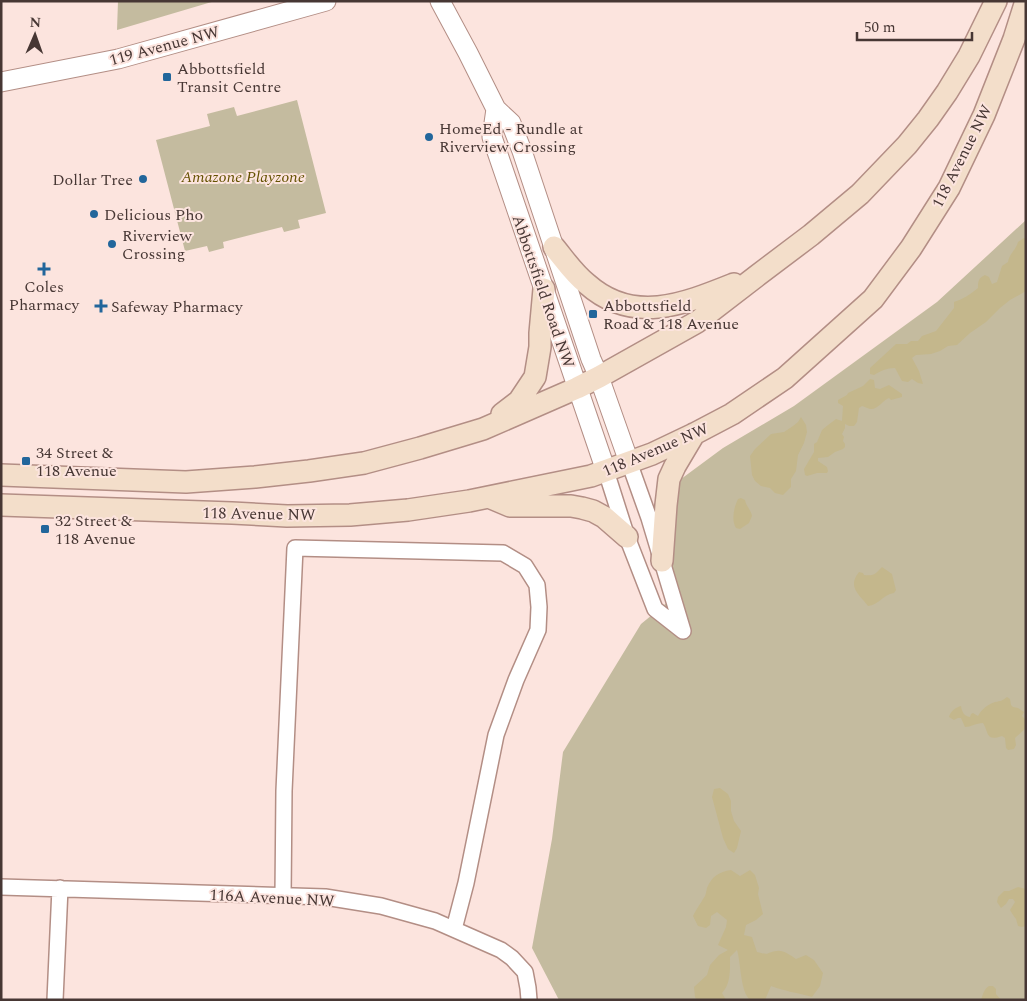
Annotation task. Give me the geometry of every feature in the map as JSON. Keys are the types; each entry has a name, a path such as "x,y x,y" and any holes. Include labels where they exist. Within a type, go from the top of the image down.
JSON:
{"main road":[{"name":"118 Avenue NW","path":"1,475 186,482 255,477 364,463 483,429 577,388 697,322 811,235 860,194 907,145 928,119 969,56 996,1"},
{"name":"118 Avenue NW","path":"1,505 232,512 288,516 350,515 408,510 489,497 591,476 652,454 694,434 732,414 785,378 873,298 911,248 949,188 984,115 1014,39 1026,1"},
{"path":"554,247 585,283 601,295 632,307 652,308 676,304 709,294 758,275"},
{"path":"483,429 519,401 535,377 540,347 544,289"},
{"path":"662,561 670,479 675,466 694,434"},
{"path":"489,497 510,506 570,506 593,511 604,517 627,537"}],"street":[{"name":"119 Avenue NW","path":"1,82 118,59 326,1"},
{"name":"Abbottsfield Road NW","path":"440,1 496,109 511,123 522,150 591,359 629,462"},
{"name":"Abbottsfield Road NW","path":"496,109 492,137 606,471"},
{"path":"606,471 627,537 656,609 683,630 649,518 629,462"},
{"path":"283,896 284,790 295,548 503,553 525,566 537,585 539,607 538,630 516,680 496,735 466,883 454,929"},
{"name":"116A Avenue NW","path":"1,887 325,898 381,906 435,921 501,950 512,958 525,972 529,1000"},
{"path":"55,1000 60,888"}],"green space":[{"path":"118,1 215,1 117,30"},
{"name":"Amazone Playzone","path":"297,100 326,213 298,220 300,228 284,232 282,227 223,242 224,248 209,252 207,246 185,251 156,140 210,126 207,114 234,107 237,116"},
{"path":"1026,220 1026,1000 559,1000 532,948 552,839 563,752 641,624 669,601 669,564 677,482 723,448 794,406 937,302"}],"shaded area":[{"path":"1026,238 1026,291 1010,300 957,345 948,346 931,354 916,355 912,358 923,384 912,379 908,382 902,381 895,368 886,369 874,375 870,374 870,368 896,344 918,341 922,336 936,331 954,308 954,302 978,288 981,277 985,275 989,277 992,284 997,282 1002,266 1008,262 1018,242"},
{"path":"870,379 874,380 875,388 880,389 889,385 902,394 902,397 891,400 889,398 873,409 862,406 859,408 857,422 854,426 845,424 842,434 845,447 828,457 818,458 818,461 827,467 827,473 805,475 804,469 814,452 814,444 817,442 822,430 836,419 842,421 843,406 838,403 838,400 863,386"},
{"path":"801,417 806,425 807,432 798,455 796,471 791,479 791,487 783,495 775,493 770,488 761,486 755,481 752,475 750,456 771,434 784,432 798,422"},
{"path":"738,499 745,500 752,516 749,523 740,529 734,525 733,517"},
{"path":"882,567 892,574 896,590 875,604 868,606 858,594 854,582 859,572 864,575 873,575"},
{"path":"1007,697 1010,699 1013,707 1024,712 1022,716 1026,720 1026,728 1015,738 1016,745 1014,749 1008,750 1006,748 1005,738 1002,736 997,738 990,737 983,723 965,727 961,718 954,720 949,717 957,707 961,706 966,716 970,717 973,713 978,716 987,706"},
{"path":"720,788 728,794 734,821 741,831 734,853 728,849 723,838 712,797 714,789"},
{"path":"731,870 740,876 750,870 755,875 759,888 758,894 763,914 746,925 744,935 752,937 757,952 767,954 779,951 796,959 806,955 814,960 823,973 820,986 812,997 771,986 765,1000 750,1000 744,990 737,950 730,957 728,981 722,993 726,1000 697,1000 695,997 694,987 707,975 710,965 719,955 728,950 718,945 727,920 717,912 711,916 710,925 706,928 698,926 693,916 705,897 711,880 719,873"},
{"path":"1018,887 1026,889 1026,926 1022,927 1018,926 1010,910 1015,902 1013,899 1009,899 1001,908 997,902 998,897 1004,891"},
{"path":"989,986 993,986 996,989 996,994 1001,1000 981,1000"}],"place":[{"name":"Abbottsfield Transit Centre","path":"167,77"},
{"name":"HomeEd - Rundle at Riverview Crossing","path":"429,137"},
{"name":"Dollar Tree","path":"143,179"},
{"name":"Delicious Pho","path":"94,214"},
{"name":"Riverview Crossing","path":"112,244"},
{"name":"Coles Pharmacy","path":"44,269"},
{"name":"Safeway Pharmacy","path":"101,306"},
{"name":"Abbottsfield Road & 118 Avenue","path":"593,314"},
{"name":"34 Street & 118 Avenue","path":"26,461"},
{"name":"32 Street & 118 Avenue","path":"45,529"}]}
